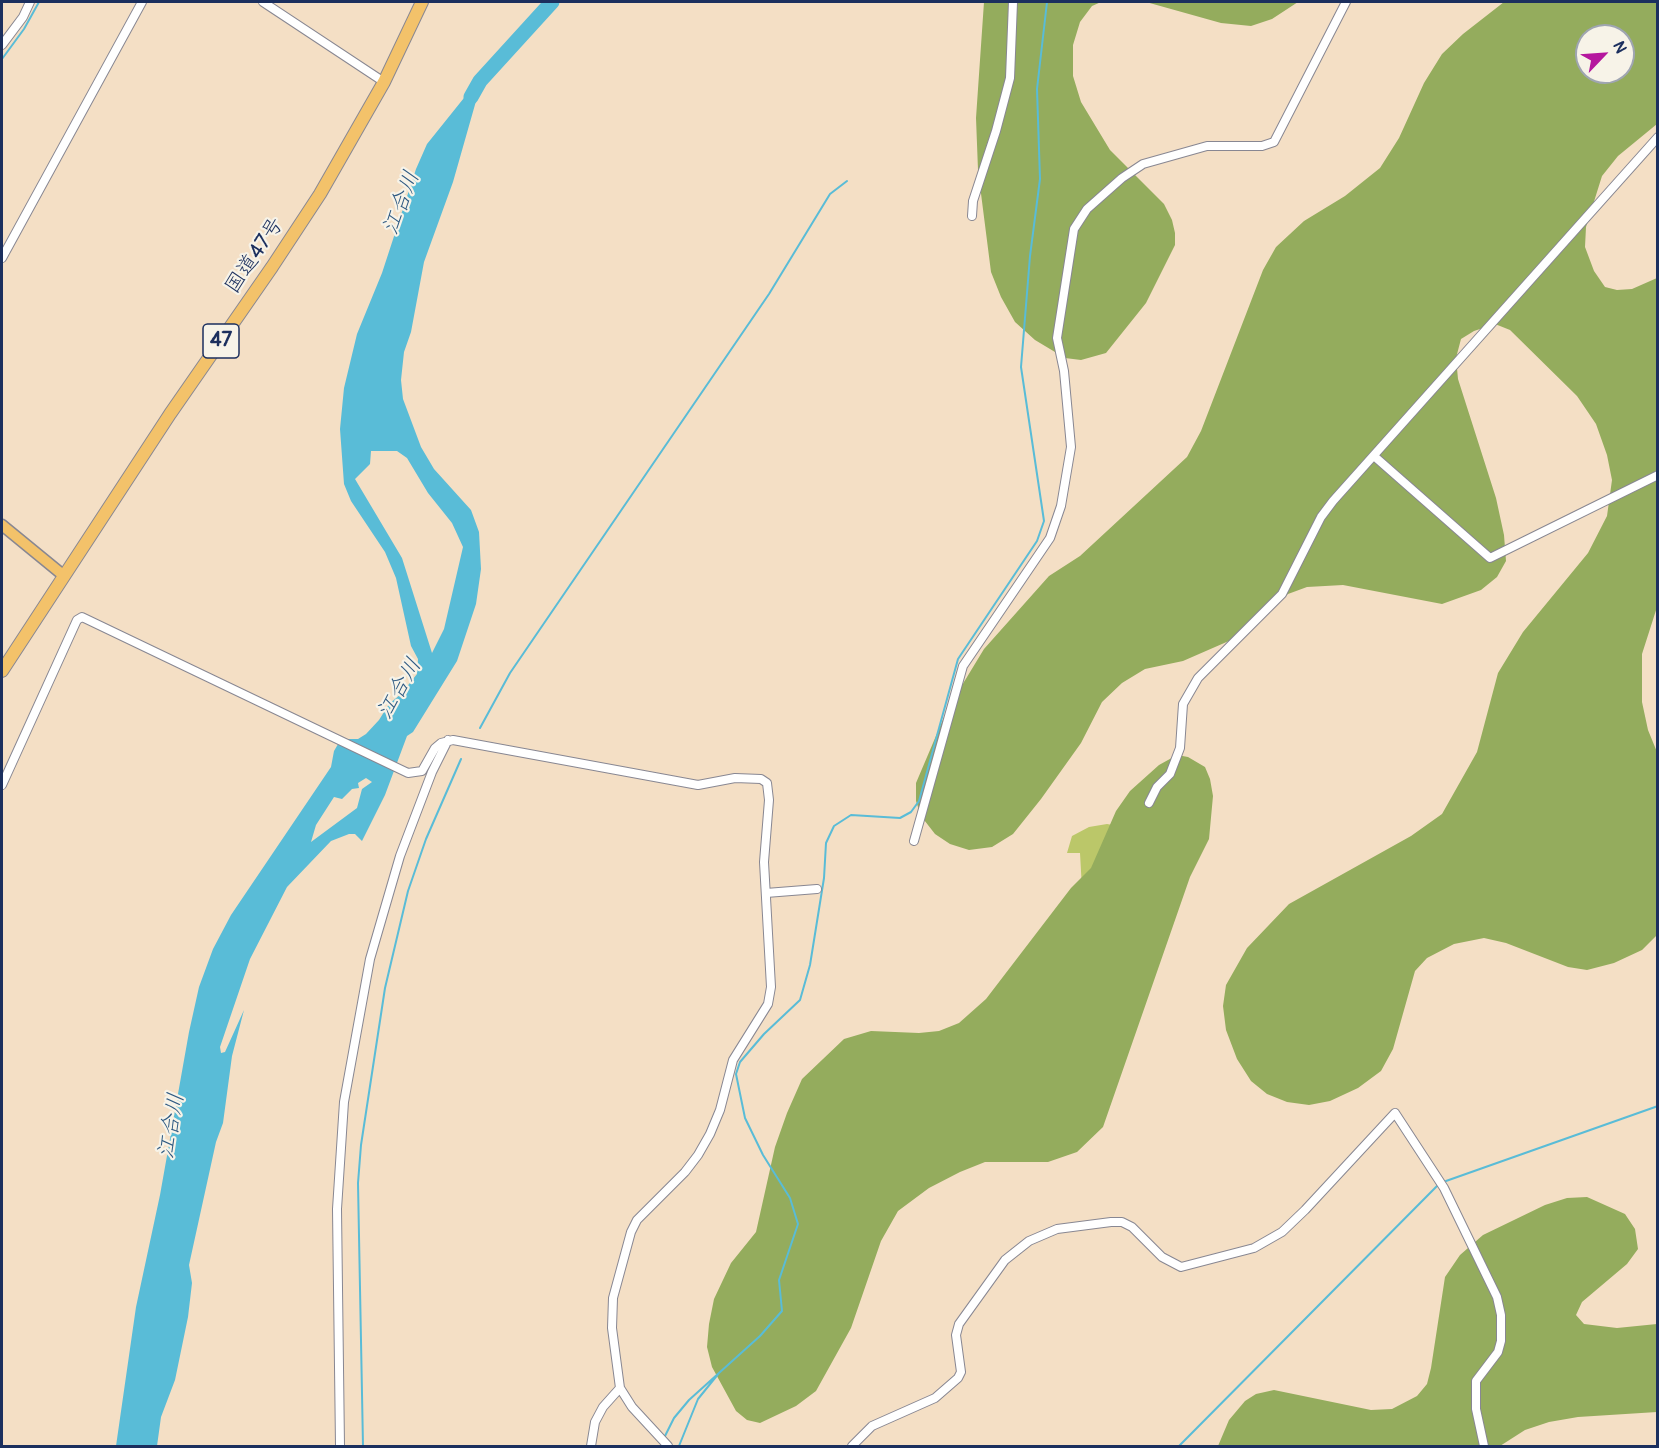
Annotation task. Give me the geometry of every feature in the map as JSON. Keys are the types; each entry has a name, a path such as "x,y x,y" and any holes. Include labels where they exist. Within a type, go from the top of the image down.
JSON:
{"highway":[{"name":"国道47号","path":"2,671 170,414 320,194 384,82 422,2"}],"main road":[{"path":"2,525 63,575"}],"street":[{"path":"2,45 23,17 30,2"},
{"path":"2,258 142,2"},
{"path":"263,2 384,82"},
{"path":"972,216 973,201 996,131 1010,78 1013,2"},
{"path":"914,841 963,666 1050,538 1061,506 1071,447 1064,371 1057,338 1074,229 1087,209 1122,178 1143,164 1207,146 1262,146 1274,142 1346,2"},
{"path":"1149,803 1157,787 1170,774 1180,748 1183,704 1198,678 1232,642 1274,604 1321,517 1658,137"},
{"path":"1374,456 1490,558 1658,476"},
{"path":"2,785 77,620 82,617 408,774 422,771 435,748 448,740 698,785 735,778 761,779 766,783 769,790 764,862 771,987 768,1004 733,1060 717,1118 698,1155 685,1172 644,1210 631,1232 611,1314 620,1388 632,1407 668,1446"},
{"path":"340,1446 337,1209 344,1102 357,1022 380,925 400,856 432,772 448,740"},
{"path":"766,893 817,889"},
{"path":"852,1446 872,1426 935,1398 958,1378 961,1372 956,1335 959,1324 1005,1260 1029,1241 1057,1229 1111,1222 1132,1227 1162,1257 1180,1267 1254,1248 1282,1232 1305,1210 1395,1113 1444,1188 1497,1297 1501,1315 1502,1341 1498,1352 1476,1381 1476,1409 1484,1446"},
{"path":"591,1446 595,1422 603,1407 620,1388"}],"green space":[{"path":"984,2 1101,2 1092,6 1080,22 1073,45 1073,76 1081,102 1110,150 1164,204 1172,220 1175,233 1175,245 1146,303 1106,353 1081,360 1065,358 1035,340 1015,322 1001,297 991,272 978,170 976,118"},
{"path":"1146,2 1298,2 1272,19 1251,26 1221,23"},
{"path":"1504,2 1657,2 1657,124 1618,156 1602,176 1586,227 1585,247 1594,271 1605,287 1617,290 1632,289 1657,278 1658,604 1642,654 1642,702 1648,730 1657,752 1657,935 1642,950 1614,963 1587,970 1568,967 1506,943 1484,938 1454,944 1427,958 1415,971 1393,1049 1381,1071 1358,1088 1330,1101 1309,1105 1287,1102 1267,1094 1251,1081 1237,1059 1226,1030 1223,1006 1226,985 1247,948 1289,904 1411,836 1442,814 1477,752 1498,673 1523,632 1588,553 1607,516 1612,480 1607,455 1596,424 1577,396 1510,330 1495,324 1474,331 1461,339 1456,358 1458,379 1496,498 1504,535 1506,561 1497,577 1481,590 1442,604 1343,585 1307,587 1288,594 1272,606 1260,622 1238,637 1183,661 1145,669 1122,683 1102,702 1081,743 1041,799 1013,834 992,847 969,850 950,844 935,834 921,816 916,801 916,783 947,710 984,649 1049,576 1080,556 1187,457 1201,431 1263,270 1276,247 1304,221 1345,196 1380,168 1399,138 1424,83 1442,54 1463,34"},
{"path":"1177,755 1188,757 1205,767 1210,779 1213,796 1209,839 1190,877 1103,1127 1077,1152 1048,1162 985,1162 929,1188 898,1211 881,1241 851,1328 816,1391 796,1406 760,1423 747,1420 736,1411 712,1367 707,1347 709,1324 714,1299 731,1263 756,1232 775,1147 802,1079 844,1039 871,1031 919,1033 939,1031 959,1023 986,999 1071,888 1091,868 1116,811 1130,791 1159,765"},
{"path":"1107,824 1124,827 1082,889 1080,853 1067,853 1072,836 1089,827"},
{"path":"1587,1197 1625,1214 1635,1229 1638,1249 1627,1264 1582,1302 1576,1315 1584,1324 1617,1328 1657,1324 1657,1412 1578,1417 1549,1422 1525,1430 1500,1446 1218,1446 1229,1420 1245,1401 1256,1394 1274,1390 1371,1410 1392,1409 1417,1396 1427,1384 1431,1368 1445,1277 1460,1255 1483,1235 1545,1205 1567,1198"}],"water":[{"path":"484,73 453,182 424,262 411,332 404,352 401,380 403,399 421,447 434,469 471,510 479,532 481,569 476,604 457,661 413,732 407,736 385,795 362,841 355,834 349,834 331,841 287,887 250,959 220,1047 221,1053 225,1052 244,1010 232,1056 223,1123 216,1142 189,1265 192,1283 188,1317 175,1380 161,1417 157,1446 116,1446 136,1307 160,1195 189,1032 199,987 213,949 231,915 331,767 334,751 341,739 358,739 366,734 389,704 401,694 417,674 418,659 411,646 396,578 385,552 351,501 344,484 340,429 344,388 357,334 382,273 416,169 427,144","holes":["371,451 397,451 407,458 428,493 452,523 463,547 444,629 432,653 402,558 355,479 370,464","366,778 372,782 362,789 357,808 311,842 316,825 334,797 342,799 352,789 359,788 358,783"]}],"waterway":[{"path":"2,59 24,29 39,2"},
{"name":"江合川","path":"471,97 480,81 552,2"},
{"path":"664,1438 674,1418 689,1400 760,1336 782,1311 779,1280 798,1224 790,1198 763,1155 745,1118 736,1074 740,1062 764,1034 800,1000 810,965 824,878 826,843 834,826 851,815 900,818 911,812 919,801 958,659 1037,541 1044,521 1021,367 1030,256 1040,179 1037,89 1047,2"},
{"path":"480,728 510,673 769,294 830,194 847,181"},
{"path":"363,1446 358,1183 361,1145 385,988 408,891 426,839 461,759"},
{"path":"1446,1181 1658,1106"},
{"path":"1179,1446 1438,1185"},
{"path":"679,1446 698,1399 719,1373"}]}
